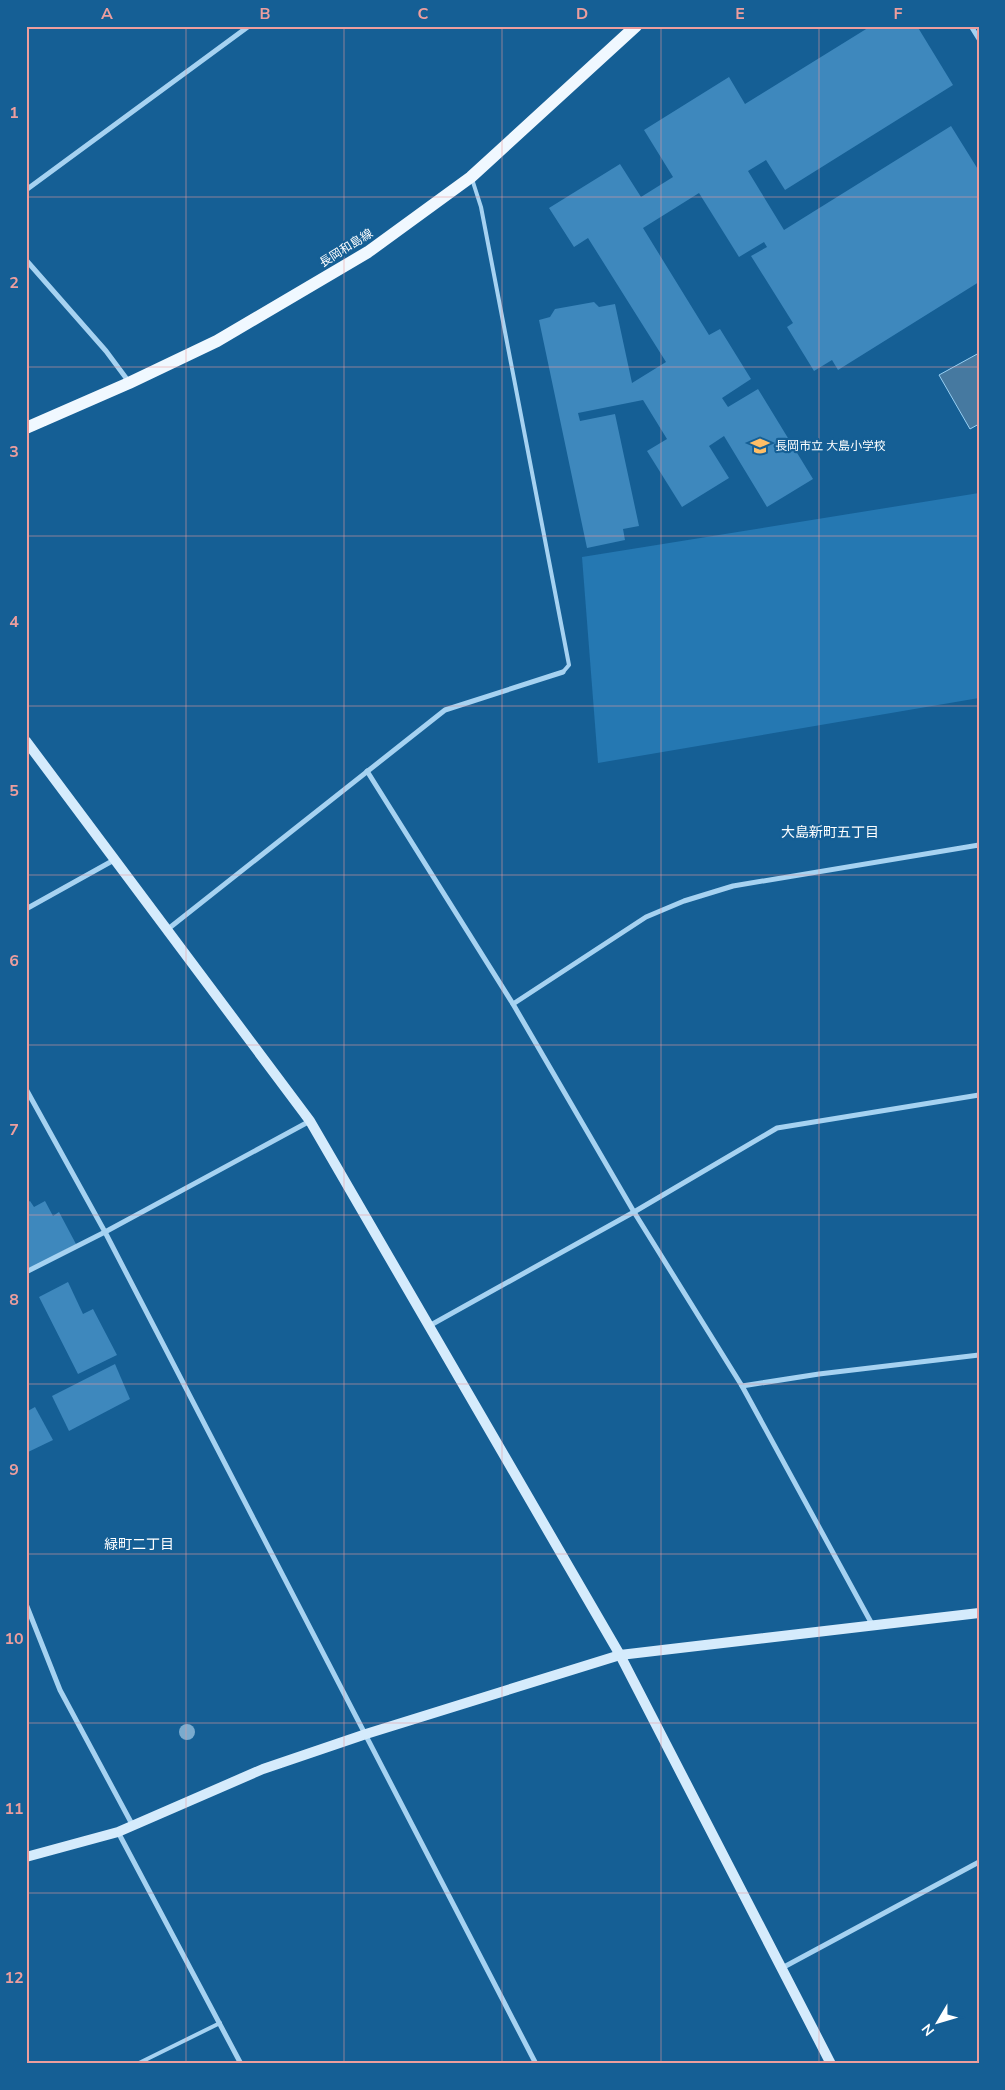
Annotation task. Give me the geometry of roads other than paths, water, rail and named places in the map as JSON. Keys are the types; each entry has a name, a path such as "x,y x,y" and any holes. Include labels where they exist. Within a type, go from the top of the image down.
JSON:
{"main road":[{"name":"長岡和島線","path":"26,428 129,383 217,341 368,252 471,177 633,27"}],"street":[{"path":"26,190 249,26"},
{"path":"971,26 979,39"},
{"path":"26,260 106,351 129,383"},
{"path":"168,929 444,710 563,672"},
{"path":"26,741 310,1121 620,1656 830,2064"},
{"path":"367,771 513,1004 634,1212 742,1386 873,1626"},
{"path":"513,1004 646,916 684,901 734,886 979,845"},
{"path":"26,909 114,860"},
{"path":"26,1089 105,1232 536,2064"},
{"path":"428,1326 634,1212 777,1128 979,1095"},
{"path":"26,1272 105,1232 310,1121"},
{"path":"742,1386 819,1374 979,1355"},
{"path":"26,1604 60,1690 133,1826"},
{"path":"26,1857 118,1832 263,1769 366,1734 620,1656 979,1613"},
{"path":"118,1832 241,2064"},
{"path":"782,1968 979,1862"}],"lane":[{"path":"471,177 481,207 569,665 563,672"},
{"path":"137,2064 220,2023"}],"place":[{"name":"長岡市立 大島小学校","path":"760,446"}],"district":[{"name":"大島新町五丁目","path":"830,832"},
{"name":"緑町二丁目","path":"139,1544"}]}
